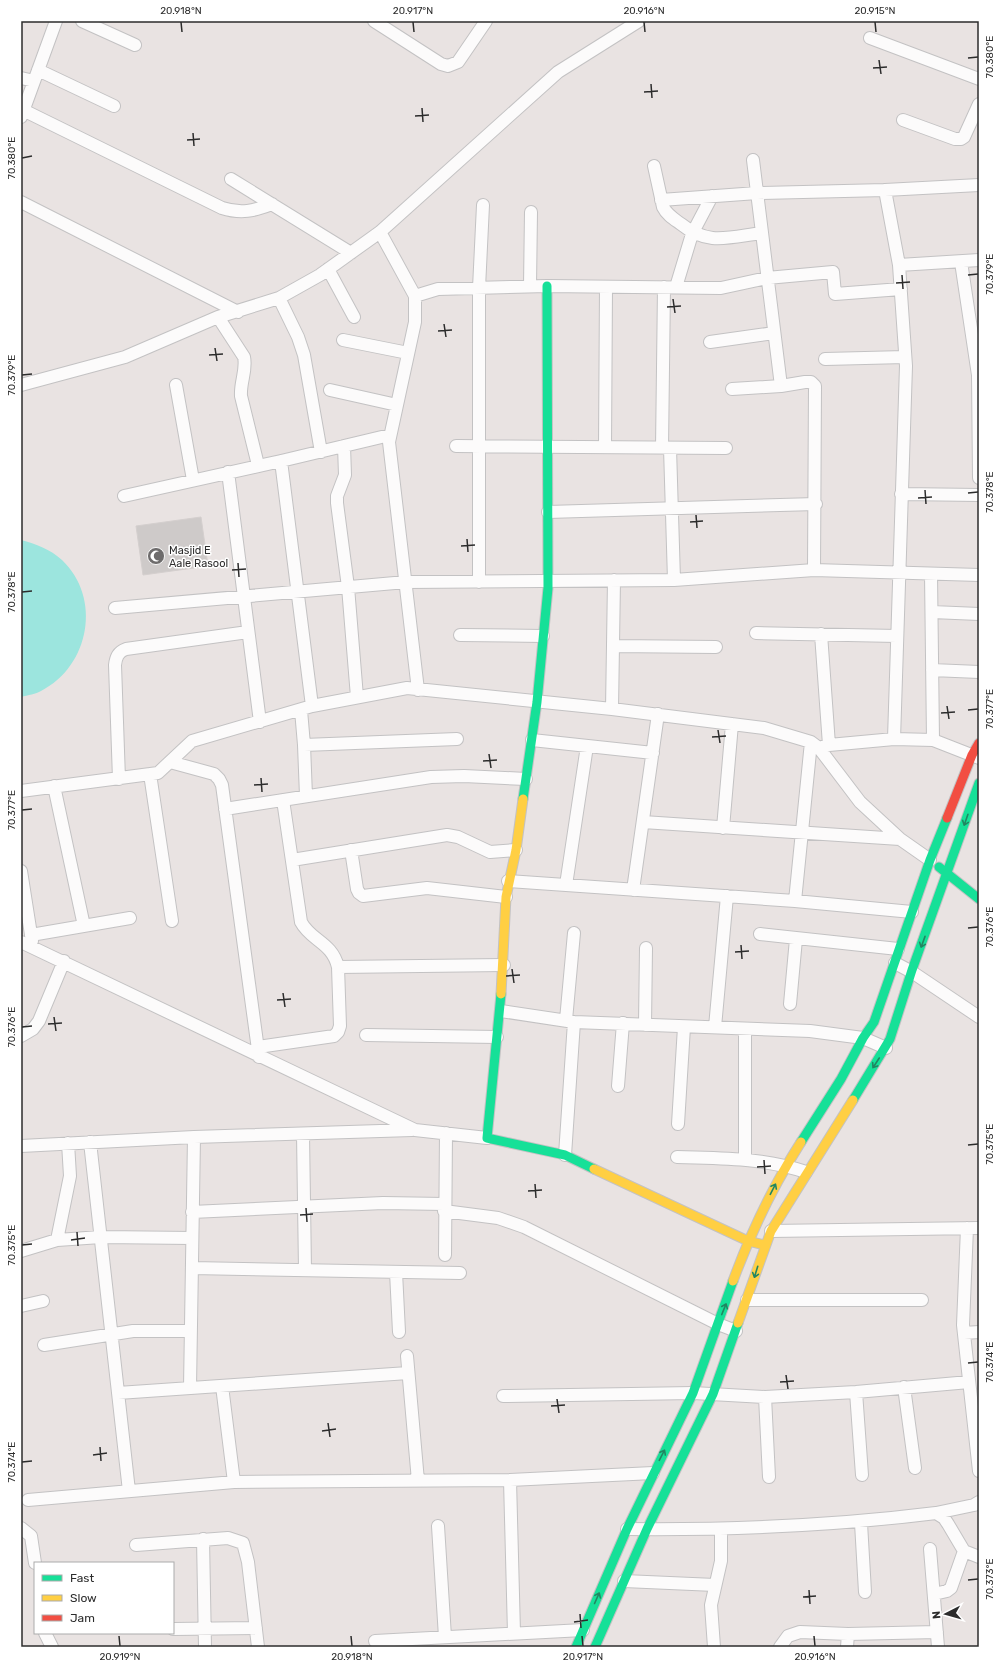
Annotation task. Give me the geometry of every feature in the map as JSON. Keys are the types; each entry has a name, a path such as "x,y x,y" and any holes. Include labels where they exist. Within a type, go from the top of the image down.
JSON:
{"street":[{"path":"56,21 22,114 222,208 231,211 248,212 272,204"},
{"path":"82,21 135,45"},
{"path":"374,21 441,64 448,66 458,62 486,21"},
{"path":"21,385 125,356 218,317 279,298 328,269 380,232 558,72 639,21"},
{"path":"870,38 979,79"},
{"path":"21,78 36,76 114,106"},
{"path":"903,120 955,139 961,139 964,136 979,104"},
{"path":"753,160 781,386"},
{"path":"654,166 661,200 666,213 692,234 700,237 715,238 762,233"},
{"path":"232,179 351,252"},
{"path":"661,200 757,193 886,190 979,185"},
{"path":"886,190 899,265 905,357 894,739"},
{"path":"676,287 692,234 712,196"},
{"path":"21,202 238,312"},
{"path":"480,582 479,288 483,205"},
{"path":"530,286 531,212"},
{"path":"380,232 416,296 415,322 389,442 418,690"},
{"path":"899,265 979,260"},
{"path":"961,262 975,326 978,375 979,478"},
{"path":"328,269 354,317"},
{"path":"416,296 438,289 530,286 721,288 767,278 833,272 835,294 901,289"},
{"path":"487,1138 501,1011 506,897 508,881 516,850 532,740 548,581 546,286"},
{"path":"605,447 606,287"},
{"path":"664,287 666,448 672,508 674,580"},
{"path":"279,298 298,337 304,355 321,452"},
{"path":"218,317 244,357 246,365 240,389 258,465"},
{"path":"710,342 774,333"},
{"path":"343,340 408,353"},
{"path":"824,359 905,357"},
{"path":"732,389 781,386 805,382 811,382 815,386 816,504 814,570"},
{"path":"176,385 192,480"},
{"path":"330,390 397,405"},
{"path":"124,496 258,465 282,461 390,435"},
{"path":"344,446 345,475 337,496 337,503 348,587 357,697"},
{"path":"456,446 726,448"},
{"path":"282,461 312,706"},
{"path":"228,472 260,722"},
{"path":"901,494 979,495"},
{"path":"548,512 816,504"},
{"path":"115,608 406,582 674,580 814,570 979,575"},
{"path":"931,574 933,740"},
{"path":"612,709 614,580"},
{"path":"932,612 979,614"},
{"path":"119,779 114,665 116,657 120,651 248,632"},
{"path":"756,633 897,636"},
{"path":"795,901 802,833 819,745 821,634"},
{"path":"460,635 543,636"},
{"path":"613,646 716,648"},
{"path":"932,670 979,672"},
{"path":"21,790 158,773 192,742 312,706 407,688 658,714 764,728 819,745 894,739 933,740 976,756"},
{"path":"301,710 306,796"},
{"path":"633,890 658,714"},
{"path":"723,828 732,724"},
{"path":"304,745 457,739"},
{"path":"532,740 653,754"},
{"path":"576,1647 627,1529 693,1393 748,1241 786,1165 841,1079 863,1038 874,1022 930,860 976,756 979,743"},
{"path":"819,745 860,802 900,839 930,860 979,899"},
{"path":"566,885 587,746"},
{"path":"170,762 214,774 222,785 259,1052"},
{"path":"150,774 172,921"},
{"path":"225,809 431,777 464,776 526,779"},
{"path":"595,1647 647,1529 713,1394 747,1300 764,1245 806,1172 886,1048 979,783"},
{"path":"54,786 84,926"},
{"path":"259,1052 334,1036 338,1032 340,1026 338,967 333,953 304,929 301,922 284,800"},
{"path":"643,822 900,839"},
{"path":"292,860 447,835 458,837 490,852 516,850"},
{"path":"352,850 357,889 359,894 364,896 427,888 506,897"},
{"path":"21,871 28,941"},
{"path":"508,881 795,901 912,912"},
{"path":"715,1028 727,896"},
{"path":"28,941 84,926 130,918"},
{"path":"565,1155 574,933"},
{"path":"760,934 898,950"},
{"path":"790,1004 796,939"},
{"path":"28,941 64,962 259,1052 415,1130"},
{"path":"645,1025 646,948"},
{"path":"21,1036 33,1029 40,1021 64,962"},
{"path":"895,963 912,972 979,1017"},
{"path":"338,967 504,965"},
{"path":"501,1011 570,1021 684,1027 785,1029 863,1038 886,1048"},
{"path":"618,1086 623,1024"},
{"path":"678,1124 684,1027"},
{"path":"745,1029 745,1159"},
{"path":"366,1035 497,1037"},
{"path":"21,1146 194,1137 415,1130 487,1138 565,1155 748,1241 764,1245"},
{"path":"445,1255 444,1208 446,1133"},
{"path":"303,1134 305,1270"},
{"path":"190,1388 194,1137"},
{"path":"90,1142 129,1491"},
{"path":"57,1240 70,1176 68,1143"},
{"path":"677,1157 745,1159 786,1165 806,1172"},
{"path":"192,1212 384,1202 444,1208 498,1218 524,1227 718,1324 736,1331"},
{"path":"771,1231 973,1228 964,1333 973,1368 969,1382 976,1429 979,1470"},
{"path":"21,1251 57,1240 101,1237 192,1238"},
{"path":"192,1268 460,1273"},
{"path":"396,1272 399,1332"},
{"path":"747,1300 922,1300"},
{"path":"21,1306 44,1301"},
{"path":"44,1345 147,1330 191,1331"},
{"path":"964,1333 979,1332"},
{"path":"406,1356 418,1481"},
{"path":"118,1393 408,1373"},
{"path":"503,1396 693,1393 765,1397 856,1392 969,1382"},
{"path":"222,1386 234,1482"},
{"path":"904,1387 915,1468"},
{"path":"856,1392 862,1475"},
{"path":"765,1397 769,1477"},
{"path":"28,1500 234,1482 510,1480 653,1473"},
{"path":"510,1480 514,1633"},
{"path":"627,1529 721,1530 861,1523 936,1514 979,1502"},
{"path":"936,1514 948,1524 964,1551 979,1557"},
{"path":"861,1523 865,1592"},
{"path":"438,1526 445,1637"},
{"path":"21,1528 31,1536 35,1562"},
{"path":"714,1647 711,1605 721,1561 721,1530"},
{"path":"136,1545 228,1538 243,1543 248,1562 258,1647"},
{"path":"203,1539 205,1647"},
{"path":"930,1549 938,1647"},
{"path":"934,1594 947,1592 951,1588 964,1551"},
{"path":"624,1581 715,1585"},
{"path":"174,1629 256,1628"},
{"path":"375,1641 583,1630"},
{"path":"780,1647 788,1636 800,1632 848,1634 936,1632"},
{"path":"46,1634 52,1647"},
{"path":"848,1634 848,1647"}],"water":[{"path":"21,540 43,547 62,560 75,576 82,593 86,612 85,630 80,649 71,665 58,680 41,691 21,697"}],"building":[{"name":"Masjid E Aale Rasool","path":"201,517 208,566 143,575 136,526"}],"traffic: fast":[{"path":"523,799 537,702 548,588 547,286"},
{"path":"853,1100 890,1039 912,970 979,783"},
{"path":"801,1142 841,1079 863,1038 874,1022 930,860 947,818"},
{"path":"939,867 979,899"},
{"path":"501,994 487,1138 565,1155 594,1169"},
{"path":"576,1647 627,1529 693,1393 733,1281"},
{"path":"595,1647 647,1529 713,1394 738,1323"}],"traffic: slow":[{"path":"501,994 506,897 516,850 523,799"},
{"path":"738,1323 771,1231 853,1100"},
{"path":"733,1281 763,1210 781,1175 801,1142"},
{"path":"594,1169 748,1241 764,1245"}],"traffic: jam":[{"path":"947,818 972,755 979,743"}],"place":[{"name":"Masjid E Aale Rasool","path":"156,556"}]}
